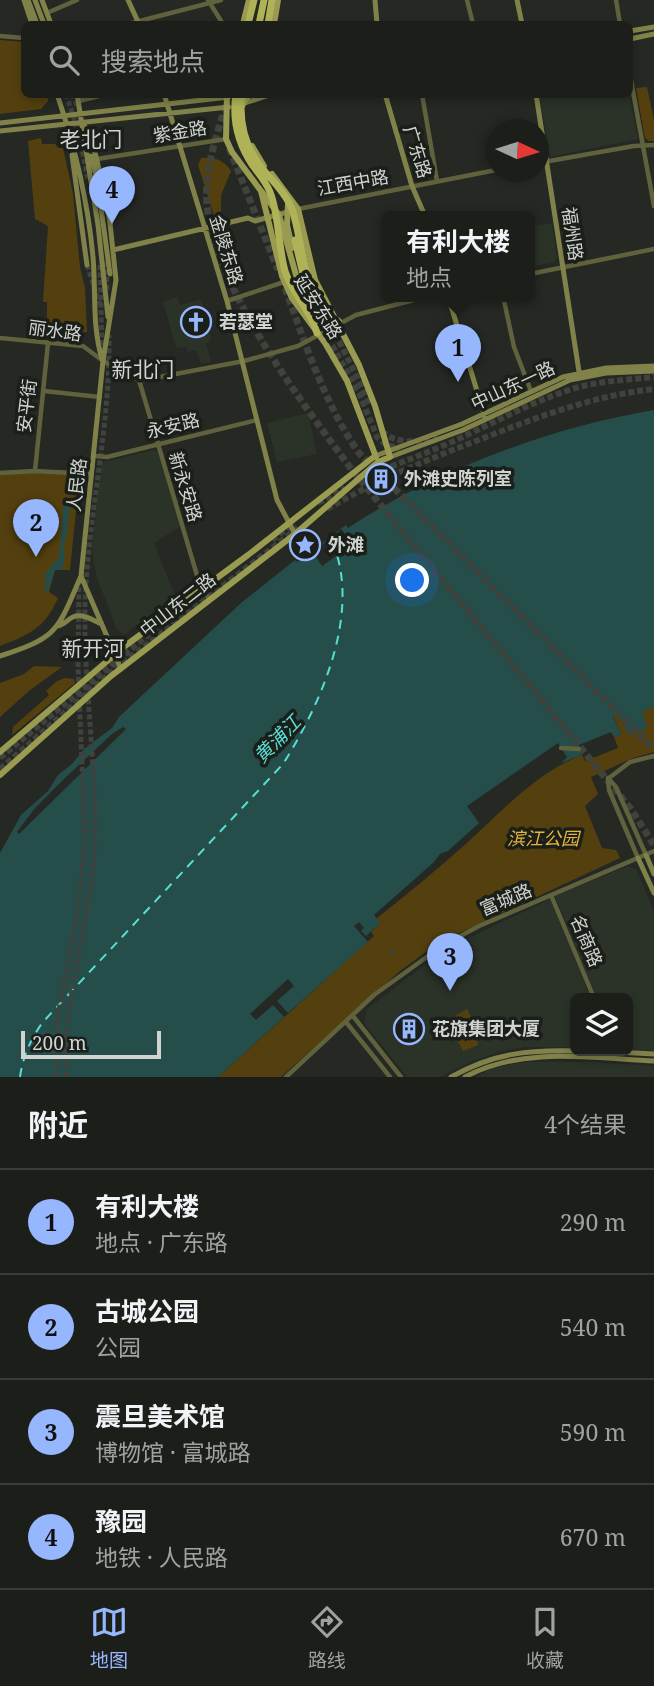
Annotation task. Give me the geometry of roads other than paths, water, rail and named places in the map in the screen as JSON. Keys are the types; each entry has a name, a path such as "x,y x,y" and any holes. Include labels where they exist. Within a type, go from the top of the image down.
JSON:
{"highway":[{"path":"249,21 256,0"},
{"path":"261,21 265,0"},
{"path":"268,21 272,0"},
{"path":"237,98 234,114 237,134 247,156 269,189 289,283 318,334"},
{"path":"238,98 247,144 260,167 284,193 293,212 308,282 321,319"},
{"path":"308,282 330,317 338,323"},
{"path":"289,283 321,319"}],"main road":[{"path":"26,0 34,21"},
{"path":"35,0 43,21"},
{"path":"43,0 50,21"},
{"path":"128,0 138,21"},
{"path":"248,0 248,21"},
{"path":"274,21 278,0"},
{"path":"375,0 377,21"},
{"path":"517,0 521,21"},
{"path":"633,30 654,27"},
{"path":"633,38 654,34"},
{"name":"人民路","path":"58,98 80,176 93,255 96,340 103,361"},
{"name":"人民路","path":"78,98 102,252 109,331"},
{"name":"金陵东路","path":"165,98 244,361 277,500 295,534"},
{"path":"0,123 213,98"},
{"path":"227,98 226,139 261,191 298,282 321,319"},
{"path":"228,107 236,98"},
{"path":"243,103 247,98"},
{"path":"0,131 228,107 259,98"},
{"name":"广东路","path":"386,98 412,186 423,211"},
{"name":"福州路","path":"537,98 540,119"},
{"name":"延安东路","path":"243,103 246,133 264,166 298,209 315,279 368,388 389,454"},
{"path":"83,123 97,178 110,274"},
{"name":"人民路","path":"0,656 43,640 57,626 81,576 103,361 116,280 110,223 97,159 92,140 83,123"},
{"path":"71,138 87,265"},
{"name":"福州路","path":"549,176 579,375"},
{"path":"261,191 274,219"},
{"path":"284,193 288,212 287,225 298,273 321,319"},
{"path":"113,250 248,218 255,221 274,219 298,209"},
{"path":"450,302 485,417"},
{"name":"延安东路","path":"318,334 347,382 377,459"},
{"name":"中山东一路","path":"485,417 531,391 579,375 654,368"},
{"name":"中山东一路","path":"389,454 485,417 579,375"},
{"path":"366,429 371,435 377,435 380,424"},
{"path":"377,459 389,454"},
{"name":"中山东二路","path":"0,752 114,654 287,523 377,459"},
{"name":"中山东二路","path":"0,775 121,668 295,534 377,459"},
{"path":"81,576 121,668"},
{"path":"57,626 74,616 101,624"},
{"path":"646,855 654,874"},
{"path":"638,858 654,893"},
{"path":"451,1077 471,1065 511,1053 570,1051"},
{"path":"633,1054 654,1054"},
{"path":"465,1077 511,1059 570,1055"},
{"path":"618,1056 654,1061"}],"street":[{"path":"47,13 78,0"},
{"path":"146,21 221,0"},
{"path":"467,0 471,21"},
{"path":"616,0 620,21"},
{"path":"209,2 218,19 215,21"},
{"path":"0,36 21,38"},
{"path":"633,95 654,206"},
{"path":"423,98 437,181"},
{"name":"紫金路","path":"97,159 226,139"},
{"path":"549,162 654,145"},
{"name":"江西中路","path":"298,209 486,172"},
{"path":"535,273 654,249"},
{"path":"227,301 289,283"},
{"path":"139,380 244,361 298,346 338,323 407,302"},
{"path":"504,302 514,347 531,391"},
{"name":"丽水路","path":"0,338 83,346 103,361 139,380"},
{"name":"安平街","path":"34,471 48,343"},
{"name":"新永安路","path":"139,380 202,588 209,599"},
{"path":"44,391 100,397"},
{"name":"永安路","path":"94,456 107,457 257,419"},
{"path":"0,473 34,471 92,474"},
{"path":"561,748 579,749"},
{"path":"608,778 631,762 654,756"},
{"path":"608,778 616,787 646,855"},
{"path":"608,778 609,790 638,858"},
{"name":"富城路","path":"286,1077 374,995 442,946 479,926 654,851"},
{"name":"名商路","path":"551,895 592,993"},
{"path":"353,1016 401,1077"},
{"path":"346,1022 390,1077"}],"water":[{"name":"黄浦江","path":"654,410 654,707 642,712 647,728 629,735 618,712 613,716 621,734 614,737 611,732 579,745 582,755 561,763 567,757 558,743 467,806 479,823 448,851 440,854 374,915 380,923 366,936 361,931 364,928 359,922 354,926 368,942 288,1013 277,1001 294,986 288,979 250,1014 256,1020 273,1005 284,1017 218,1077 0,1077 0,853 21,815 48,791 58,775 72,764 84,749 112,728 119,717 241,603 295,560 297,562 346,525 348,528 418,487 495,454 575,427"},
{"path":"64,498 71,498 63,545 63,569 55,570 48,592 45,591 45,574 59,557"}],"tunnel":[{"path":"67,98 78,130 88,179"},
{"path":"74,98 78,108"},
{"path":"226,105 209,167 207,205 214,238 227,273 264,344 352,470 631,809 654,845"},
{"path":"229,148 278,270"},
{"path":"92,168 96,189"},
{"path":"106,262 107,290"},
{"path":"87,265 101,308"},
{"path":"100,265 102,353"},
{"path":"285,288 326,394 359,453 654,749"},
{"path":"324,319 340,343 371,405"},
{"path":"319,322 359,393 377,437 385,444 400,449"},
{"path":"67,1077 66,1050 71,998 90,894 95,835 85,604 90,537 107,402 109,335"},
{"path":"358,481 569,390 600,383 654,377"},
{"path":"327,509 409,468 533,419 592,401 654,389"},
{"path":"382,431 401,440 438,438"},
{"path":"318,503 345,488"},
{"path":"272,540 294,523"},
{"path":"0,769 114,670 298,528"},
{"path":"57,1077 58,1015 79,906 85,836 78,668 79,582"},
{"path":"0,758 173,614"},
{"path":"391,955 396,950"}],"place":[{"name":"豫园","path":"112,224"},
{"name":"若瑟堂","path":"196,322"},
{"name":"有利大楼","path":"458,382"},
{"name":"外滩史陈列室","path":"381,479"},
{"name":"外滩","path":"305,545"},
{"name":"古城公园","path":"36,557"},
{"name":"震旦美术馆","path":"450,991"},
{"name":"花旗集团大厦","path":"409,1029"}],"district":[{"name":"老北门","path":"91,140"},
{"name":"新北门","path":"143,370"},
{"name":"新开河","path":"93,649"}],"park label":[{"name":"滨江公园","path":"543,839"}]}
